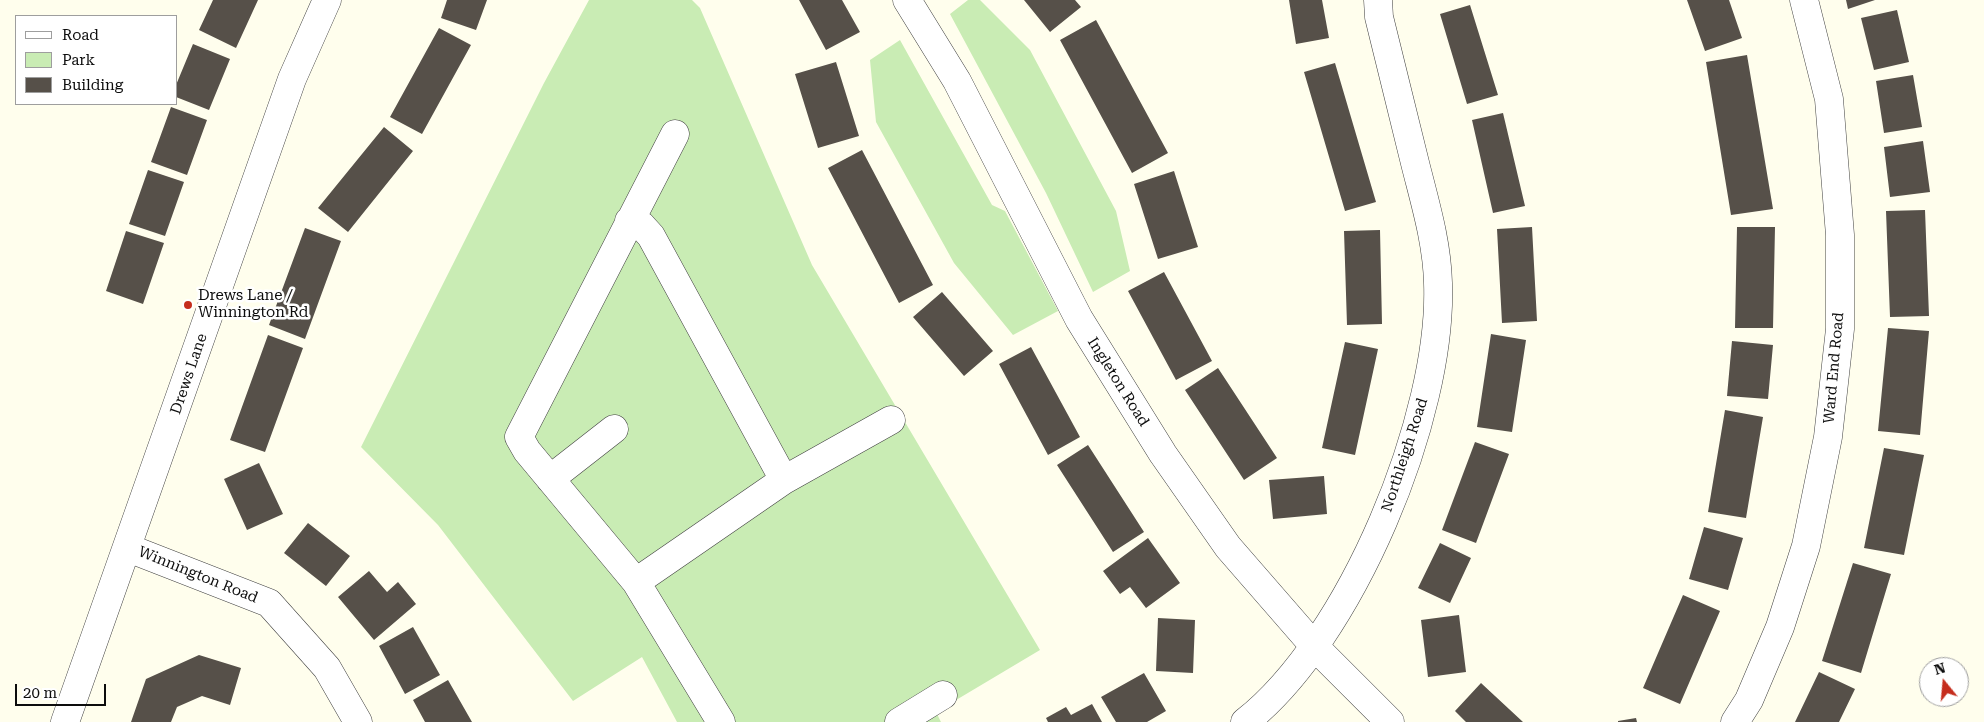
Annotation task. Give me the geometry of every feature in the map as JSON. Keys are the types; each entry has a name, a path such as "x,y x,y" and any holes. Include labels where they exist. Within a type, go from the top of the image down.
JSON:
{"street":[{"name":"Drews Lane","path":"66,722 292,79 327,0"},
{"name":"Ingleton Road","path":"906,0 957,81 1079,319 1163,454 1228,547 1315,647 1390,722"},
{"name":"Northleigh Road","path":"1245,722 1262,708 1315,647 1354,582 1387,511 1421,414 1436,334 1438,284 1434,238 1379,17 1378,0"},
{"name":"Ward End Road","path":"1735,722 1749,700 1780,627 1806,546 1828,437 1840,329 1840,235 1829,99 1804,0"},
{"path":"674,134 519,436 527,451 636,582 721,722"},
{"path":"629,221 641,225 651,236 784,480"},
{"path":"636,582 784,480 891,420"},
{"path":"550,479 614,429"},
{"name":"Winnington Road","path":"128,548 269,603 327,668 358,722"},
{"path":"899,722 943,695"}],"green space":[{"path":"589,0 692,0 700,8 812,265 1040,650 936,712 941,722 677,722 642,657 573,701 438,525 361,447 544,83"},
{"path":"968,0 980,0 1030,50 1116,211 1130,271 1093,292 1046,193 950,14"},
{"path":"900,40 992,205 1005,211 1058,311 1013,335 954,263 876,122 870,60"}],"building":[{"path":"213,0 258,0 236,48 199,30"},
{"path":"447,0 487,0 476,30 441,18"},
{"path":"799,0 842,0 860,32 826,50"},
{"path":"1024,0 1075,0 1081,7 1050,32"},
{"path":"1289,0 1322,0 1329,38 1296,44"},
{"path":"1687,0 1729,0 1742,38 1705,51"},
{"path":"1846,0 1875,0 1848,9"},
{"path":"1470,5 1498,95 1467,104 1440,14"},
{"path":"1897,10 1909,62 1874,70 1861,18"},
{"path":"1096,20 1168,153 1132,173 1060,40"},
{"path":"439,28 471,45 422,134 390,117"},
{"path":"193,44 230,59 209,110 178,98 178,80"},
{"path":"1747,55 1773,209 1731,215 1706,62"},
{"path":"836,62 859,136 818,148 795,74"},
{"path":"1335,63 1376,202 1345,211 1304,72"},
{"path":"1913,75 1922,127 1884,133 1876,81"},
{"path":"171,107 207,120 187,175 151,162"},
{"path":"1503,113 1525,206 1493,213 1472,120"},
{"path":"384,127 413,151 348,232 318,208"},
{"path":"1923,141 1930,192 1890,197 1884,147"},
{"path":"862,150 933,285 899,303 828,168"},
{"path":"148,170 184,182 165,236 129,224"},
{"path":"1174,171 1198,247 1158,259 1134,184"},
{"path":"1925,210 1929,316 1890,317 1886,211"},
{"path":"1532,227 1537,321 1502,323 1497,229"},
{"path":"1737,227 1775,227 1773,328 1735,328"},
{"path":"305,228 341,241 305,339 269,325"},
{"path":"1380,230 1382,324 1347,325 1344,231"},
{"path":"126,231 164,243 143,304 106,291"},
{"path":"1164,272 1212,361 1176,380 1128,291"},
{"path":"942,292 993,351 964,376 913,317"},
{"path":"1888,328 1929,331 1920,435 1878,431"},
{"path":"1491,334 1526,340 1512,432 1477,427"},
{"path":"268,335 303,348 265,452 230,440"},
{"path":"1732,341 1773,345 1768,399 1727,396"},
{"path":"1345,342 1378,349 1355,455 1322,448"},
{"path":"1031,347 1080,437 1048,455 999,364"},
{"path":"1218,368 1277,458 1244,480 1185,390"},
{"path":"1725,410 1763,417 1746,518 1708,512"},
{"path":"1475,442 1509,454 1476,543 1442,530"},
{"path":"1088,445 1144,532 1113,552 1057,465"},
{"path":"1884,448 1924,455 1904,555 1864,548"},
{"path":"259,463 283,514 247,530 224,479"},
{"path":"1324,476 1327,514 1273,519 1269,480"},
{"path":"308,523 350,556 326,586 284,553"},
{"path":"1704,527 1743,538 1728,590 1689,579"},
{"path":"1148,538 1180,583 1146,608 1130,587 1120,594 1103,571"},
{"path":"1440,543 1471,558 1450,603 1418,588"},
{"path":"1853,563 1891,574 1861,673 1822,661"},
{"path":"369,571 387,592 398,582 416,604 374,640 338,597"},
{"path":"1683,595 1720,611 1680,704 1643,688"},
{"path":"1459,615 1466,672 1428,677 1421,620"},
{"path":"1158,618 1195,620 1193,673 1156,671"},
{"path":"413,627 440,675 405,694 379,646"},
{"path":"199,655 241,668 230,705 202,696 177,707 171,722 131,722 146,679"},
{"path":"1819,672 1855,689 1839,722 1795,722"},
{"path":"1144,673 1166,711 1147,722 1116,722 1101,697"},
{"path":"448,680 472,722 425,722 413,700"},
{"path":"1481,683 1523,722 1466,722 1455,711"},
{"path":"1092,704 1102,722 1048,722 1046,718 1066,707 1071,715"},
{"path":"1636,718 1637,722 1618,722 1618,721"}],"place":[{"name":"Drews Lane / Winnington Rd","path":"188,305"}]}
